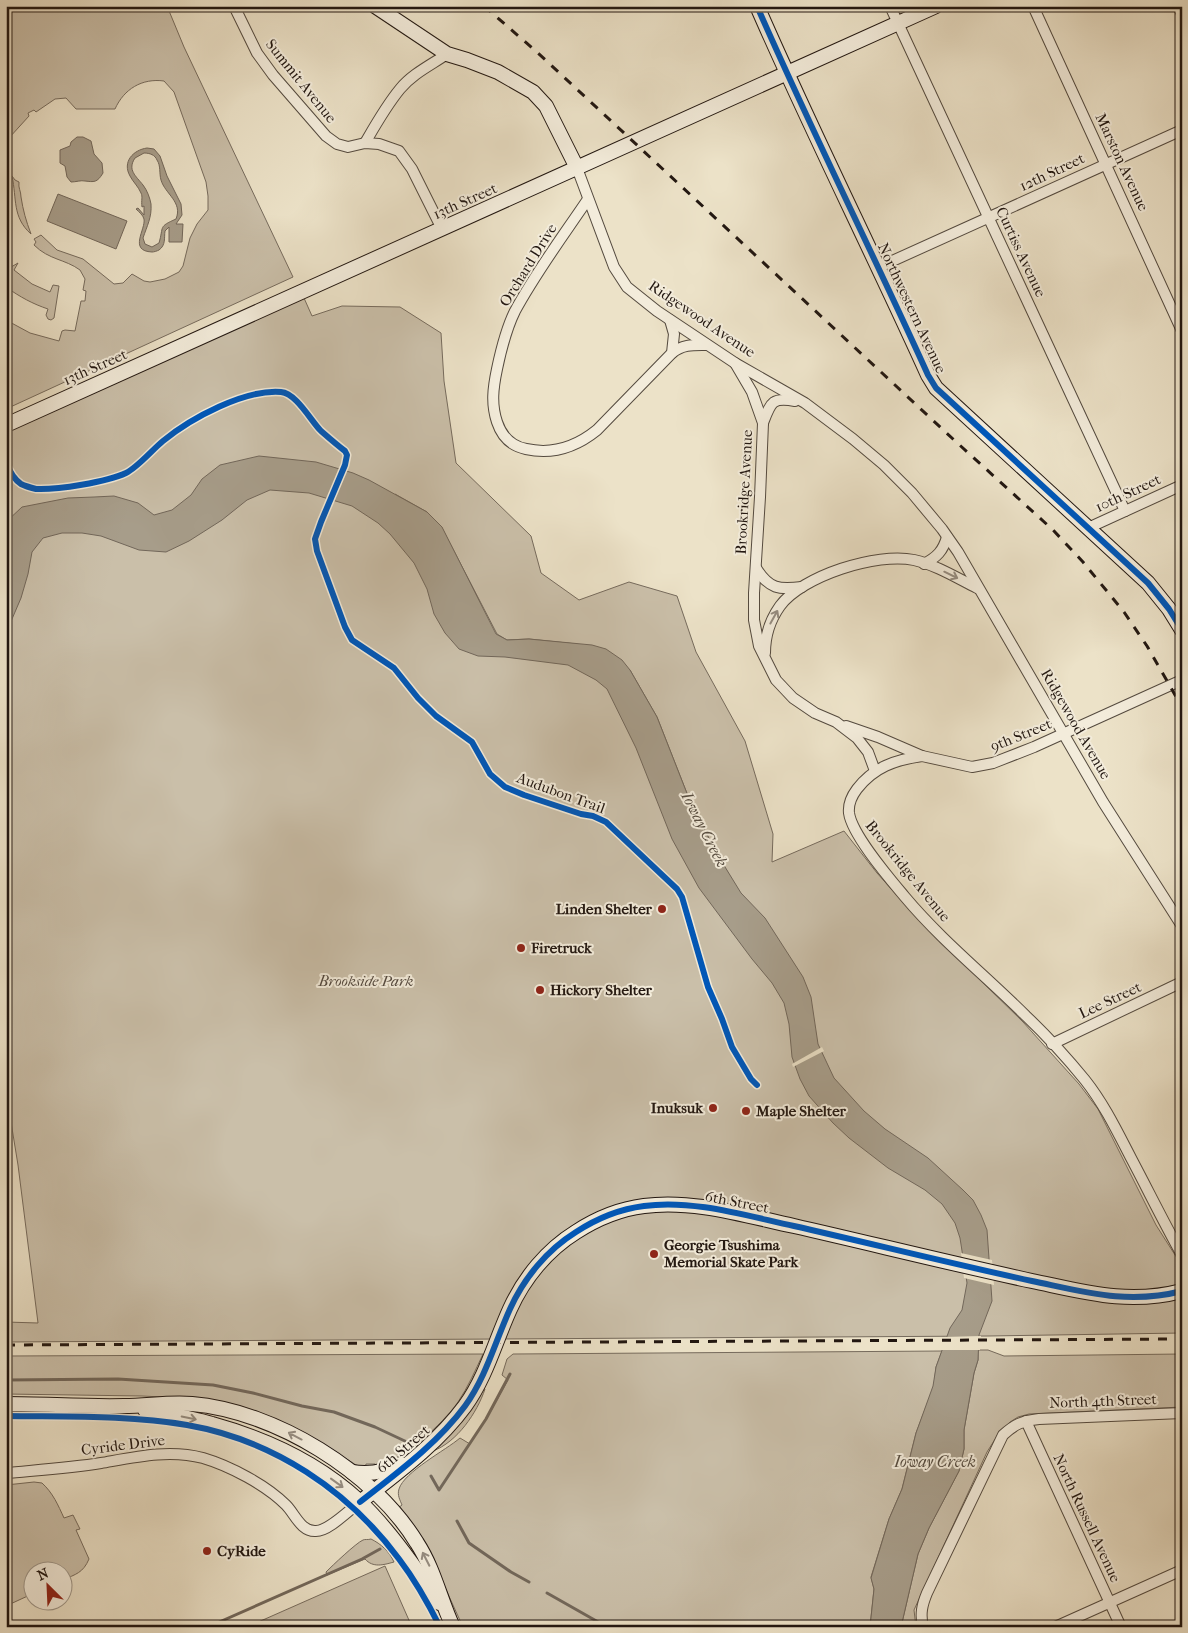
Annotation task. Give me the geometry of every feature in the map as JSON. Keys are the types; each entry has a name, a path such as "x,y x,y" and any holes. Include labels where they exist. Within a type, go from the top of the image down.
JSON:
{"main road":[{"name":"Ridgewood Avenue","path":"375,6 447,54 498,72 533,92 546,106 577,168"},
{"name":"Northwestern Avenue","path":"757,6 786,74 936,388 1148,584 1169,609 1182,630"},
{"name":"13th Street","path":"6,425 936,6"},
{"name":"6th Street","path":"360,1502 435,1439 465,1406 488,1365 520,1288 543,1259 574,1233 595,1222 628,1209 645,1206 676,1205 699,1207 1117,1298 1156,1297 1182,1291"},
{"path":"6,1404 124,1406 193,1404 242,1415 290,1433 323,1452 351,1472 374,1491 408,1530 418,1543 432,1571 451,1624"},
{"path":"124,1406 212,1423 272,1445 315,1466 360,1502 402,1551 451,1624"},
{"path":"351,1472 368,1474 378,1472 392,1469 413,1459"}],"street":[{"name":"Summit Avenue","path":"234,6 257,53 326,136 337,144 348,147 366,143 379,144 399,152 412,168 442,229"},
{"name":"Curtiss Avenue","path":"890,6 1125,511"},
{"name":"Marston Avenue","path":"1033,6 1182,331"},
{"path":"1178,6 1182,14"},
{"path":"366,143 382,114 400,88 416,74 447,54"},
{"name":"12th Street","path":"879,267 1182,130"},
{"name":"Ridgewood Avenue","path":"577,168 614,268 628,287 657,311 708,345 805,403 854,439 912,493 958,552 1103,802 1182,926"},
{"name":"Orchard Drive","path":"588,199 535,277 514,312 502,346 494,386 493,402 499,427 510,444 534,451 570,447 596,430 677,349 688,345 708,345"},
{"path":"670,320 674,334 672,353"},
{"name":"Brookridge Avenue","path":"735,362 752,392 763,423"},
{"name":"Brookridge Avenue","path":"805,403 782,399 774,402 769,406 763,423 754,620 759,646 776,680 793,698 815,713 836,722 857,738 868,752 875,770 864,779 849,802 849,812 853,827 883,869 921,916 959,955 1027,1017 1085,1080 1104,1105 1182,1255"},
{"name":"10th Street","path":"1088,528 1182,485"},
{"path":"924,564 936,558 941,552 947,537"},
{"path":"765,659 765,642 770,624 781,605 803,586 828,574 857,564 884,559 913,560 946,572 978,589"},
{"path":"755,568 762,578 772,586 783,589 803,586"},
{"name":"9th Street","path":"836,722 878,736 922,756 972,767 993,763 1063,734 1182,680"},
{"name":"9th Street","path":"875,770 906,758 922,756"},
{"name":"Lee Street","path":"1052,1044 1182,982"},
{"name":"North 4th Street","path":"1026,1421 1182,1413"},
{"path":"923,1627 921,1618 926,1594 1003,1435 1014,1425 1026,1421"},
{"name":"North Russell Avenue","path":"1026,1421 1121,1627"},
{"name":"Cyride Drive","path":"6,1474 100,1463 153,1454 178,1455 203,1458 234,1470 273,1493 288,1506 303,1526 311,1530 317,1531 328,1526 360,1502"},
{"path":"1056,1627 1182,1570"}],"green space":[{"path":"6,6 167,6 184,47 293,277 6,409 6,320 30,333 59,341 62,331 75,331 81,301 85,301 86,291 83,290 85,279 80,270 45,254 34,245 36,242 34,239 41,235 57,250 83,259 114,284 123,283 132,274 144,281 150,282 165,279 179,272 183,266 190,238 197,224 208,210 208,196 206,182 174,92 164,81 148,81 135,86 123,96 115,109 76,109 66,98 55,99 36,112 34,110 28,113 29,116 9,138 6,135"},
{"path":"12,176 19,182 26,220 31,234 25,228 18,214"},
{"path":"18,263 14,270 32,284 50,292 53,285 59,286 54,318 51,320 46,315 48,309 27,300 6,287 6,270"},
{"name":"Brookside Park","path":"304,298 312,316 342,306 400,307 441,333 444,381 456,463 531,536 541,573 579,600 629,582 677,596 696,652 745,741 773,834 772,862 844,831 877,873 917,918 1023,1022 1079,1084 1098,1109 1156,1225 1182,1266 1182,1333 988,1336 6,1342 6,1322 38,1323 18,1165 10,1116 6,1106 6,429","holes":["395,494 427,512 441,526 497,634 507,640 529,639 577,644 630,670 657,717 688,796 732,880 674,797 605,662 477,640"]},
{"path":"978,1350 988,1350 1004,1356 1182,1354 1182,1407 1029,1414 1018,1417 1010,1422 999,1433 987,1452 914,1610 916,1627 901,1627 918,1554 929,1528 959,1471 964,1449 964,1430 978,1360"},
{"path":"942,1351 936,1367 934,1386 916,1433 902,1489 889,1519 871,1577 874,1589 870,1627 463,1627 432,1559 398,1508 402,1505 399,1489 402,1482 460,1438 470,1444 508,1380 502,1375 507,1359 513,1354"},
{"path":"483,1354 462,1396 442,1421 408,1451 375,1469 375,1464 366,1464 365,1468 356,1465 323,1444 281,1422 239,1408 202,1399 6,1394 6,1356"},
{"path":"483,1388 485,1389 477,1408 465,1426 450,1441 433,1451 461,1421"},
{"path":"42,1483 55,1499 64,1518 73,1515 80,1529 76,1530 89,1559 82,1570 72,1576 72,1560 22,1560 22,1599 6,1606 6,1485"},
{"path":"371,1539 390,1554 394,1562 375,1565 365,1559 327,1575 326,1572 355,1545 363,1540"},
{"path":"385,1566 412,1627 247,1627"}],"water":[{"path":"77,137 83,137 91,141 94,154 102,163 103,173 95,181 71,182 67,177 65,166 60,163 60,150 70,146 71,142"},
{"path":"142,149 154,149 160,156 167,176 181,204 182,215 176,224 183,224 182,242 169,242 169,227 165,231 163,246 153,252 145,251 139,244 144,219 136,209 138,208 144,215 144,206 142,207 141,193 130,176 127,166 130,157","holes":["144,153 156,158 161,180 175,203 178,213 176,219 164,226 159,243 152,247 145,244 143,238 150,217 151,202 146,189 132,169 135,158"]},
{"path":"58,194 127,221 116,249 47,221"},
{"name":"Ioway Creek","path":"259,456 316,462 353,473 427,512 442,527 496,634 507,640 529,639 592,645 606,649 622,660 630,670 657,717 688,796 714,849 741,893 765,918 803,977 811,997 818,1044 834,1078 864,1111 885,1129 928,1158 973,1200 987,1230 992,1301 979,1335 978,1360 964,1430 964,1449 959,1471 929,1528 918,1554 901,1627 870,1627 874,1589 871,1578 889,1519 902,1489 916,1433 933,1386 936,1367 950,1328 962,1310 967,1283 960,1238 955,1223 942,1204 925,1190 888,1168 849,1138 809,1096 792,1057 789,1024 784,1003 772,983 699,888 672,839 636,748 607,689 596,680 568,665 505,657 478,656 459,649 445,633 434,614 427,589 414,563 390,534 378,523 352,506 309,493 270,490 247,500 222,520 189,541 166,552 139,550 101,536 82,533 62,533 43,538 32,552 21,598 6,633 6,522 22,507 68,498 114,496 138,503 154,515 172,510 191,495 202,479 220,465"}],"pier":[{"path":"342,467 346,469 332,502 328,501"},
{"path":"822,1047 824,1051 793,1067 792,1064"},
{"path":"961,1253 992,1260 994,1285 964,1278"},
{"path":"981,1336 980,1350 939,1350 944,1337"}],"waterway":[{"path":"431,1476 439,1490 486,1419 510,1374"},
{"path":"6,1380 118,1379 213,1385 334,1412 375,1427 407,1442"},
{"path":"457,1521 469,1543 529,1582"},
{"path":"208,1627 362,1559 380,1549"},
{"path":"547,1593 607,1627"}],"railway":[{"path":"484,6 538,53 1053,530 1083,562 1124,612 1147,646 1182,707"},
{"path":"6,1345 1182,1339"}],"cycle path":[{"path":"757,6 928,375 936,388 1148,583 1169,609 1182,630"},
{"name":"Audubon Trail","path":"6,463 12,475 21,484 36,489 82,485 126,473 140,463 163,441 188,423 235,400 267,392 281,392 292,397 321,431 345,451 347,455 345,465 315,539 317,551 345,627 352,640 394,668 418,698 436,716 472,742 490,774 505,787 606,822 677,889 682,897 708,987 732,1047 751,1079 757,1085"},
{"path":"360,1502 429,1445 465,1406 485,1371 505,1321 522,1286 537,1266 565,1239 592,1223 617,1212 662,1204 700,1207 739,1213 1089,1293 1143,1297 1182,1291"},
{"path":"6,1416 120,1418 187,1425 219,1432 278,1456 332,1490 379,1534 410,1575 440,1627"}],"place":[{"name":"Linden Shelter","path":"662,909"},
{"name":"Firetruck","path":"521,948"},
{"name":"Hickory Shelter","path":"540,990"},
{"name":"Inuksuk","path":"713,1108"},
{"name":"Maple Shelter","path":"746,1111"},
{"name":"Georgie Tsushima Memorial Skate Park","path":"654,1254"},
{"name":"CyRide","path":"207,1551"}]}
